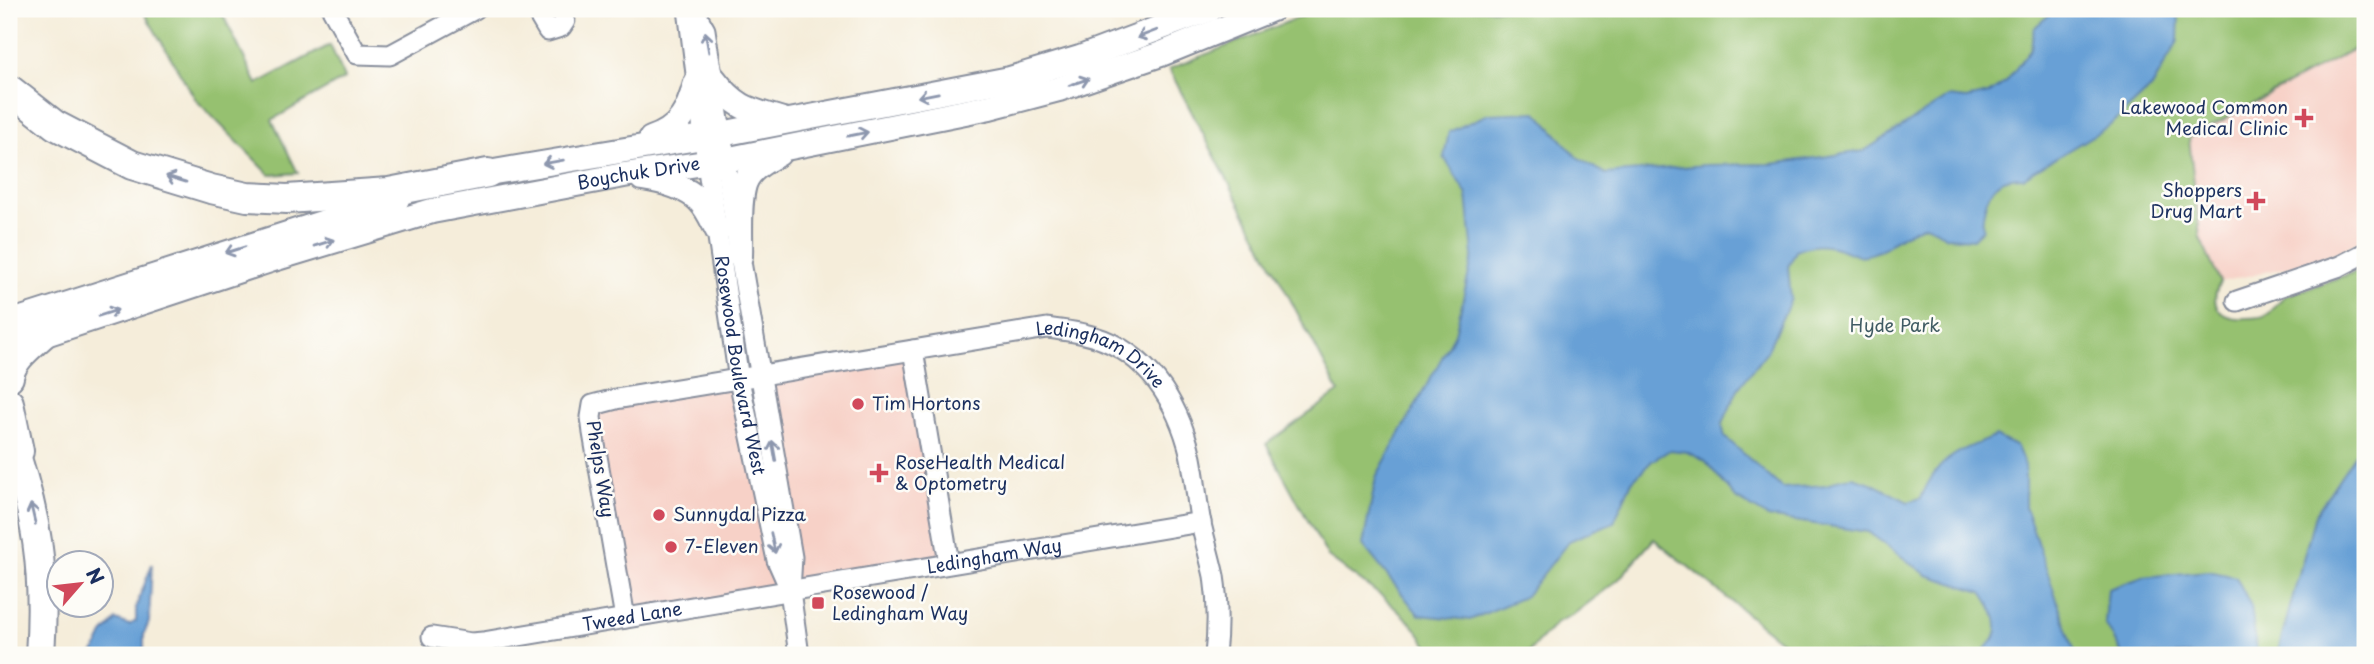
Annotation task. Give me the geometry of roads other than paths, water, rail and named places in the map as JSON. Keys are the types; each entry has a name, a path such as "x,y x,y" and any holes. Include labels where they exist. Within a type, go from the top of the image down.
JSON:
{"highway":[{"path":"9,89 55,125 132,165 247,197 287,199 389,192 488,173"},
{"path":"9,377 10,369 25,350 43,334"},
{"path":"9,403 42,567 40,655"},
{"path":"9,434 25,481"}],"main road":[{"name":"Boychuk Drive","path":"9,323 376,205 488,173 787,122 1010,79 1080,58 1210,9"},
{"name":"Boychuk Drive","path":"9,346 270,260 432,211 791,147 990,107 1059,89 1161,54 1272,9"},
{"path":"617,151 656,138 673,128 687,112 705,81 753,112 787,122"},
{"path":"740,256 742,189 748,176 762,163 791,147"},
{"path":"624,175 662,181 685,190 701,202 718,231"}],"street":[{"path":"332,9 357,54 390,55 475,9"},
{"path":"535,9 548,31 561,27 565,21 562,9"},
{"path":"688,9 705,81"},
{"path":"693,9 705,30 705,81"},
{"name":"Rosewood Boulevard West","path":"705,81 716,161 718,231 739,380 777,560 790,591"},
{"name":"Rosewood Boulevard West","path":"716,161 740,256 792,556 790,591 799,655"},
{"path":"2237,301 2340,266 2365,253"},
{"name":"Ledingham Drive","path":"761,375 1047,328 1085,334 1113,344 1135,358 1157,378 1187,444 1214,577 1218,629 1215,655"},
{"path":"913,350 949,563"},
{"name":"Phelps Way","path":"625,618 593,433 593,405 761,375"},
{"name":"Ledingham Way","path":"790,591 1201,522"},
{"name":"Tweed Lane","path":"432,637 471,643 483,642 790,591"}],"water":[{"path":"2056,9 2179,9 2178,41 2152,87 2112,124 2024,177 2006,179 1996,185 1985,206 1983,229 1973,239 1946,237 1925,225 1866,255 1855,255 1823,245 1796,251 1788,267 1791,299 1767,351 1738,389 1722,425 1725,437 1782,488 1827,485 1853,477 1908,502 1921,498 1934,473 1960,452 1996,436 2017,447 2025,466 2025,507 2076,655 1979,655 1992,642 1997,631 1994,613 1982,592 1927,575 1868,532 1768,517 1736,498 1705,461 1687,452 1670,450 1652,461 1632,481 1614,522 1569,541 1526,596 1470,620 1419,615 1363,545 1376,477 1455,334 1473,255 1467,195 1444,157 1449,132 1488,114 1537,112 1577,157 1606,174 1705,165 1772,164 1864,151 1948,97 1966,99 1988,94 2006,82 2031,48 2034,28"},
{"path":"2360,447 2365,449 2365,655 2277,655 2315,515"},
{"path":"152,564 144,655 93,655 103,634 116,620 129,625 136,621 136,607"},
{"path":"2208,571 2236,577 2251,606 2257,655 2123,655 2105,623 2108,589 2143,577"}],"place":[{"name":"Lakewood Common Medical Clinic","path":"2304,118"},
{"name":"Shoppers Drug Mart","path":"2256,201"},
{"name":"Tim Hortons","path":"858,404"},
{"name":"RoseHealth Medical & Optometry","path":"879,473"},
{"name":"Sunnydal Pizza","path":"659,515"},
{"name":"7-Eleven","path":"671,547"},
{"name":"Rosewood / Ledingham Way","path":"818,603"}],"park label":[{"name":"Hyde Park","path":"1895,326"}]}
